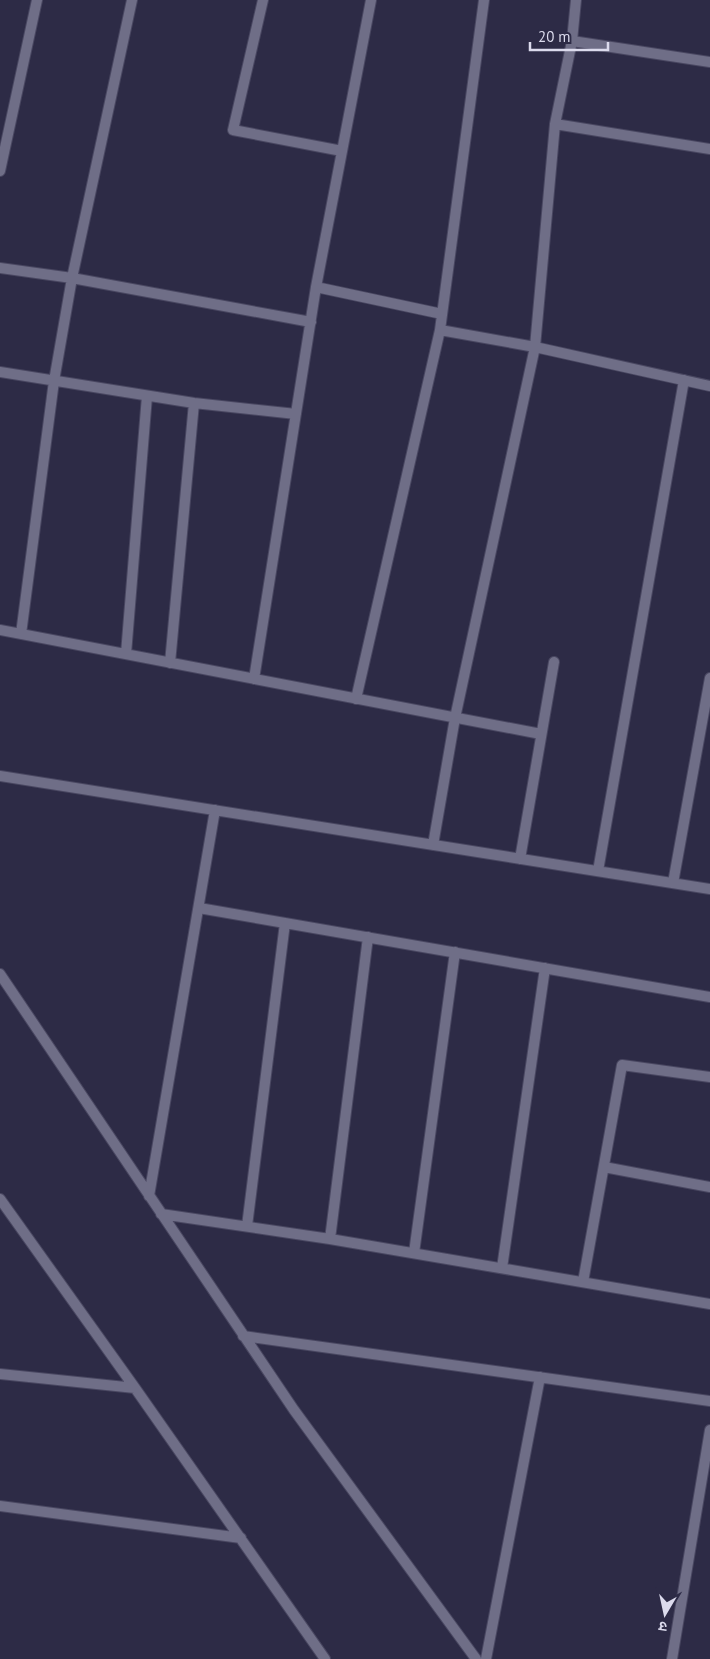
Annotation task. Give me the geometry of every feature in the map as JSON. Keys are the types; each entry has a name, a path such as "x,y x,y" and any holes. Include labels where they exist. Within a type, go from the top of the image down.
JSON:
{"street":[{"path":"0,171 37,0"},
{"path":"21,634 54,381 72,278 132,0"},
{"path":"263,0 233,130 342,151"},
{"path":"254,679 316,287 371,0"},
{"path":"356,699 440,330 484,0"},
{"path":"433,845 455,718 535,347 556,124 572,41 576,0"},
{"path":"572,41 710,62"},
{"path":"556,124 710,149"},
{"path":"0,268 72,278 311,322"},
{"path":"316,287 442,314"},
{"path":"440,330 535,347 710,386"},
{"path":"0,372 194,403 296,414"},
{"path":"598,871 684,380"},
{"path":"126,654 147,396"},
{"path":"170,663 194,403"},
{"path":"0,630 541,734"},
{"path":"520,858 554,662"},
{"path":"673,883 710,678"},
{"path":"0,776 710,889"},
{"path":"149,1196 215,810"},
{"path":"199,908 710,997"},
{"path":"247,1226 286,923"},
{"path":"330,1239 368,937"},
{"path":"414,1253 455,952"},
{"path":"502,1268 545,968"},
{"path":"0,974 294,1410 476,1659"},
{"path":"583,1282 622,1065 710,1077"},
{"path":"604,1167 710,1187"},
{"path":"0,1200 136,1388 325,1659"},
{"path":"161,1214 330,1239 710,1304"},
{"path":"243,1336 710,1401"},
{"path":"0,1374 136,1388"},
{"path":"486,1659 540,1377"},
{"path":"672,1659 710,1430"},
{"path":"0,1506 241,1538"}]}
